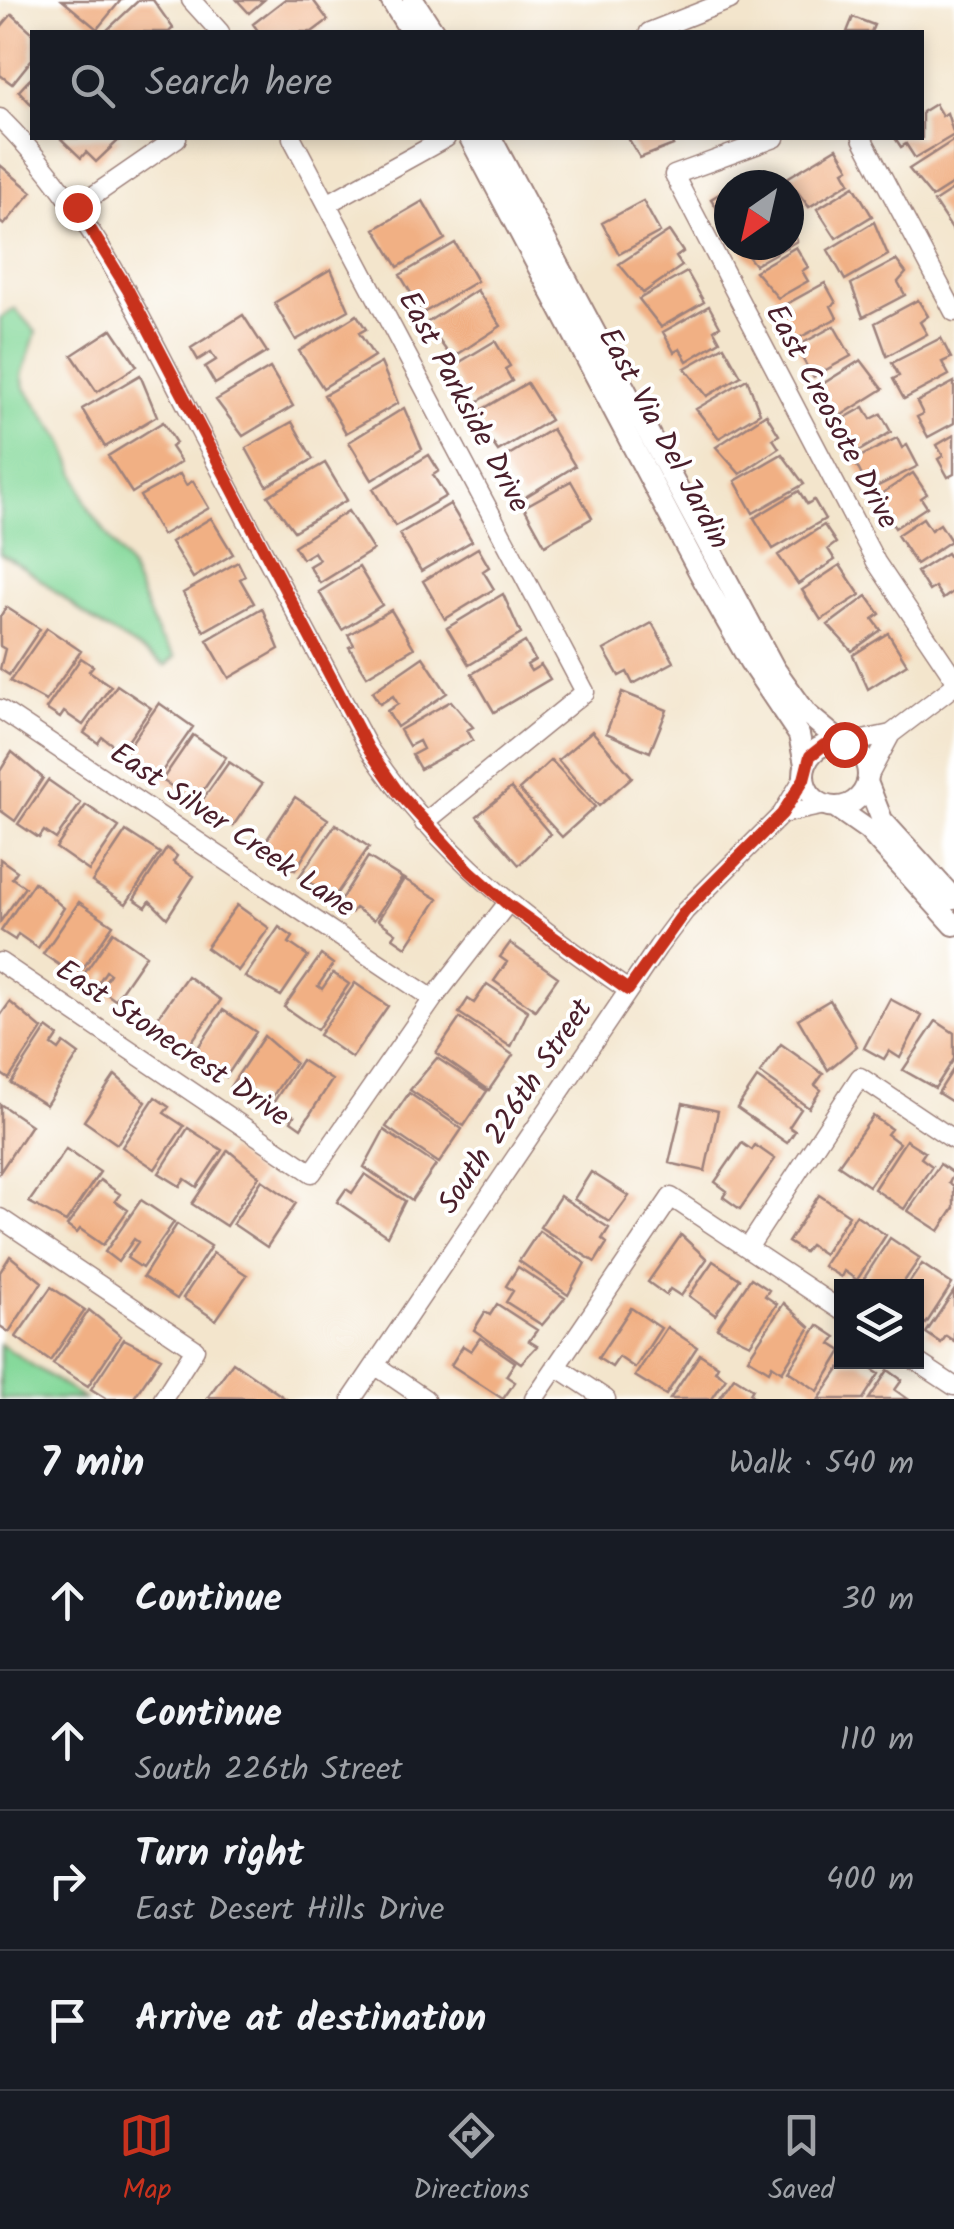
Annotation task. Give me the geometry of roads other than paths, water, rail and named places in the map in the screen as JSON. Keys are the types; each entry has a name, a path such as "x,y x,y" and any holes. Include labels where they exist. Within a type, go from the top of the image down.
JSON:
{"street":[{"path":"191,0 218,30"},
{"path":"391,0 410,30"},
{"path":"414,0 433,30"},
{"path":"653,30 730,0"},
{"path":"0,118 38,155 77,207 128,290 369,750 424,823 507,904 628,990"},
{"path":"77,207 174,140"},
{"name":"East Parkside Drive","path":"293,140 585,692 424,823"},
{"path":"327,204 442,140"},
{"name":"East Via Del Jardin","path":"471,140 704,581 750,662 799,735 804,772"},
{"name":"East Via Del Jardin","path":"492,140 774,668 807,714 844,744"},
{"name":"East Creosote Drive","path":"768,140 674,174 876,562 954,678"},
{"path":"863,140 954,312"},
{"path":"782,814 852,803 891,734 954,686"},
{"name":"East Silver Creek Lane","path":"0,708 433,999"},
{"path":"891,734 816,749 804,772 810,795 868,830 954,925"},
{"path":"844,744 862,756 882,820 954,899"},
{"name":"South 226th Street","path":"352,1399 628,990 685,911 782,814 804,772"},
{"path":"433,999 507,904"},
{"name":"East Stonecrest Drive","path":"0,962 312,1173 433,999"},
{"path":"748,1248 860,1077 954,1140"},
{"path":"534,1399 671,1196 834,1305"},
{"path":"0,1218 195,1350 163,1399"},
{"path":"375,1365 425,1399"},
{"path":"556,1366 606,1399"},
{"path":"924,1366 954,1386"}]}
